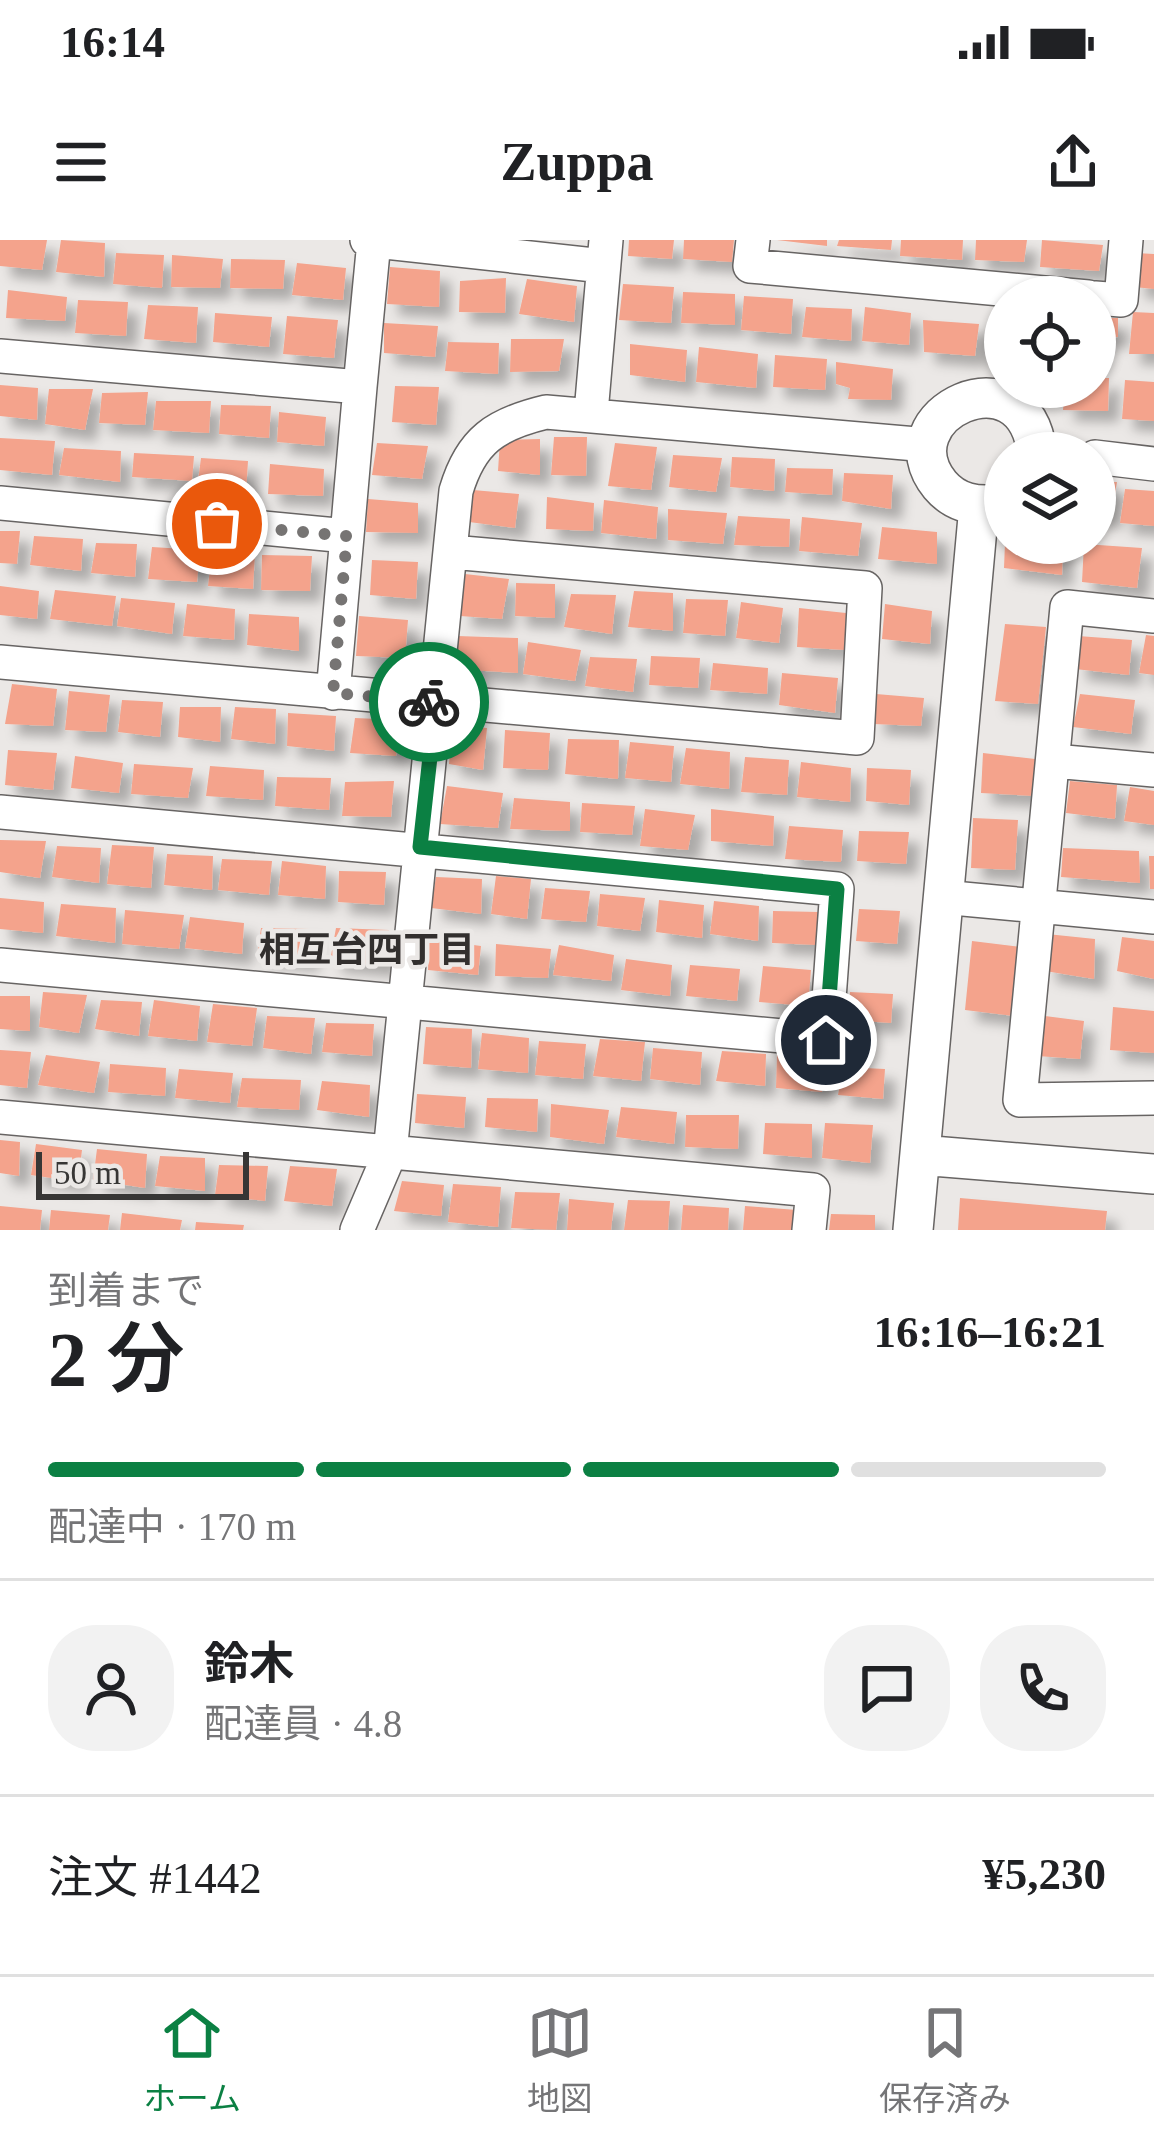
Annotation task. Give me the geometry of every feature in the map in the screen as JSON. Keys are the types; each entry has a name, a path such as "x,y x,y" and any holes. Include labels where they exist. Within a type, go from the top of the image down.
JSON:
{"street":[{"path":"333,693 370,240 604,253 591,412"},
{"path":"753,240 750,266 984,287"},
{"path":"1116,299 1121,300 1126,240"},
{"path":"0,356 359,387"},
{"path":"984,503 962,502 935,479 928,445 944,413 959,402 995,398 1025,417 1033,432"},
{"path":"357,1230 390,1153 409,1000 456,491 465,461 482,438 508,422 547,412 591,412 928,445"},
{"path":"1116,460 1154,464"},
{"path":"0,503 347,536"},
{"path":"1,670 857,738 865,588 452,552"},
{"path":"913,1230 942,897 984,564"},
{"path":"1154,616 1067,607 1042,908 1020,1100 1154,1098"},
{"path":"1054,761 1154,770"},
{"path":"0,812 420,847 837,889 826,1040 0,965"},
{"path":"942,897 1154,917"},
{"path":"0,1117 814,1190 809,1230"},
{"path":"920,1155 1154,1174"}],"building":[{"path":"0,240 47,240 42,270 0,266"},
{"path":"61,240 105,243 104,277 56,272"},
{"path":"629,240 674,240 672,259 628,256"},
{"path":"684,240 734,240 732,262 683,259"},
{"path":"777,240 827,240 827,246"},
{"path":"839,240 892,240 891,250 837,246"},
{"path":"901,240 963,240 962,260 900,256"},
{"path":"976,240 1027,240 1024,262 975,260"},
{"path":"1042,240 1103,245 1099,271 1040,267"},
{"path":"116,253 164,255 162,288 113,284"},
{"path":"1136,253 1154,254 1154,289 1134,287"},
{"path":"172,255 223,259 220,288 171,287"},
{"path":"231,259 285,260 283,289 230,288"},
{"path":"297,263 346,268 343,300 292,295"},
{"path":"390,267 440,271 439,307 387,304"},
{"path":"506,278 505,313 459,312 460,281"},
{"path":"527,279 577,286 574,322 519,314"},
{"path":"623,284 674,287 671,323 619,320"},
{"path":"8,290 67,297 65,321 6,318"},
{"path":"683,292 735,294 735,325 681,323"},
{"path":"744,296 793,299 791,334 741,330"},
{"path":"78,300 128,302 126,336 75,333"},
{"path":"148,305 198,307 196,343 144,339"},
{"path":"806,307 852,309 851,341 802,337"},
{"path":"865,307 911,313 909,345 862,341"},
{"path":"1133,312 1154,313 1154,354 1129,354"},
{"path":"215,313 272,317 269,347 213,342"},
{"path":"287,316 338,320 334,358 283,354"},
{"path":"923,320 979,324 975,356 924,352"},
{"path":"384,323 438,326 435,357 384,353"},
{"path":"511,339 564,339 559,371 510,372"},
{"path":"448,342 499,343 498,374 445,371"},
{"path":"630,344 687,350 685,382 630,375"},
{"path":"699,347 758,354 756,388 696,382"},
{"path":"775,355 827,359 825,390 773,387"},
{"path":"836,362 893,369 891,400 848,399 850,388 836,384"},
{"path":"1125,380 1154,382 1154,421 1122,419"},
{"path":"0,385 38,388 37,420 0,416"},
{"path":"395,386 439,387 436,425 392,422"},
{"path":"49,389 93,389 85,430 45,424"},
{"path":"148,392 145,425 99,423 102,393"},
{"path":"156,401 211,401 209,433 153,430"},
{"path":"221,405 271,406 269,438 219,434"},
{"path":"1063,408 1108,408 1108,411"},
{"path":"279,412 326,417 324,446 277,442"},
{"path":"554,437 587,437 586,476 551,475"},
{"path":"0,438 55,441 52,475 0,470"},
{"path":"540,439 540,475 498,471 500,440"},
{"path":"377,443 428,446 422,479 372,475"},
{"path":"615,443 657,447 651,490 608,486"},
{"path":"64,448 121,451 120,482 59,475"},
{"path":"134,453 194,456 192,481 132,477"},
{"path":"673,455 722,458 716,492 669,487"},
{"path":"732,457 775,459 774,491 730,487"},
{"path":"201,458 248,461 246,492 197,489"},
{"path":"270,464 324,469 323,496 268,494"},
{"path":"787,468 833,469 832,495 785,492"},
{"path":"844,473 893,475 891,509 842,501"},
{"path":"1125,489 1154,491 1154,526 1120,523"},
{"path":"473,490 519,494 515,528 469,522"},
{"path":"547,497 594,503 593,531 546,529"},
{"path":"368,499 418,503 418,533 366,532"},
{"path":"604,500 658,507 656,539 601,533"},
{"path":"668,509 727,513 723,544 668,540"},
{"path":"738,516 790,519 789,547 734,545"},
{"path":"802,517 862,523 858,556 799,551"},
{"path":"882,527 937,532 937,564 878,559"},
{"path":"0,531 20,531 17,564 0,563"},
{"path":"34,536 83,539 81,571 30,565"},
{"path":"96,543 137,544 135,577 91,573"},
{"path":"1116,546 1142,548 1137,588 1082,582 1083,564 1116,564"},
{"path":"152,547 200,550 197,582 148,579"},
{"path":"212,552 255,553 253,589 208,586"},
{"path":"262,555 312,556 310,591 261,590"},
{"path":"372,560 418,562 416,599 370,595"},
{"path":"1004,564 1062,564 1062,575 1004,568"},
{"path":"465,574 509,579 502,619 460,616"},
{"path":"516,583 555,584 555,618 515,616"},
{"path":"0,586 39,591 37,619 0,615"},
{"path":"55,590 116,596 112,626 50,619"},
{"path":"634,591 673,593 673,631 628,627"},
{"path":"571,594 616,595 612,634 564,627"},
{"path":"121,598 175,603 172,634 117,626"},
{"path":"686,599 728,600 725,636 683,633"},
{"path":"741,602 783,608 779,643 736,638"},
{"path":"187,604 235,609 234,640 183,636"},
{"path":"885,604 932,611 930,644 882,639"},
{"path":"799,608 846,613 845,650 797,647"},
{"path":"249,614 299,617 299,651 247,645"},
{"path":"359,616 408,620 405,658 356,656"},
{"path":"1005,624 1046,627 1038,704 995,701"},
{"path":"1146,635 1154,636 1154,675 1139,673"},
{"path":"457,636 518,638 518,673 452,669"},
{"path":"1078,636 1132,640 1129,675 1075,669"},
{"path":"528,642 581,650 575,681 523,674"},
{"path":"651,656 700,658 698,688 649,685"},
{"path":"590,657 637,659 633,692 585,686"},
{"path":"713,663 768,668 767,694 710,690"},
{"path":"782,673 838,678 835,713 779,705"},
{"path":"12,684 57,689 53,726 5,724"},
{"path":"69,691 110,695 106,732 65,730"},
{"path":"876,694 924,698 921,726 873,724"},
{"path":"1080,694 1135,700 1131,734 1073,727"},
{"path":"122,700 163,702 160,737 118,732"},
{"path":"180,707 221,707 220,742 178,737"},
{"path":"235,707 276,709 275,744 231,739"},
{"path":"288,713 336,716 334,751 287,746"},
{"path":"355,718 400,720 396,756 350,753"},
{"path":"452,726 487,728 483,770 449,764"},
{"path":"505,730 550,733 548,770 503,768"},
{"path":"568,739 619,740 618,779 565,774"},
{"path":"630,742 674,746 671,782 625,778"},
{"path":"686,748 730,752 729,789 680,784"},
{"path":"8,750 57,753 53,790 5,785"},
{"path":"983,753 1035,759 1033,796 981,793"},
{"path":"75,756 123,763 119,793 71,788"},
{"path":"745,757 789,760 787,795 741,792"},
{"path":"801,762 851,768 850,802 797,797"},
{"path":"134,764 193,768 188,798 131,794"},
{"path":"210,766 264,770 263,800 206,796"},
{"path":"867,768 911,770 909,805 866,801"},
{"path":"277,777 331,778 329,810 275,806"},
{"path":"394,781 391,817 342,816 345,782"},
{"path":"1070,781 1117,785 1115,819 1066,813"},
{"path":"447,786 503,793 498,828 440,824"},
{"path":"1130,787 1154,791 1154,825 1124,821"},
{"path":"514,798 570,802 570,831 510,829"},
{"path":"582,803 635,806 632,835 580,832"},
{"path":"645,809 695,815 688,850 640,846"},
{"path":"711,809 774,816 773,846 711,841"},
{"path":"973,818 1018,820 1015,870 971,868"},
{"path":"789,826 843,830 841,862 785,859"},
{"path":"859,831 909,832 906,864 857,861"},
{"path":"0,840 46,841 40,878 0,872"},
{"path":"112,845 154,847 151,888 107,884"},
{"path":"57,846 101,848 99,883 52,877"},
{"path":"1063,848 1139,851 1140,883 1061,877"},
{"path":"167,854 213,856 212,890 164,885"},
{"path":"1149,856 1154,856 1154,889 1150,889"},
{"path":"222,859 272,861 269,895 218,890"},
{"path":"282,861 326,866 325,899 278,895"},
{"path":"339,871 386,872 384,905 338,902"},
{"path":"496,876 531,879 527,919 491,914"},
{"path":"436,877 482,879 481,914 431,908"},
{"path":"545,888 590,891 586,922 541,919"},
{"path":"600,894 645,898 640,931 597,926"},
{"path":"0,898 44,902 43,933 0,929"},
{"path":"659,900 704,905 702,938 656,932"},
{"path":"714,901 759,906 758,941 710,934"},
{"path":"61,904 116,908 115,943 56,936"},
{"path":"859,909 900,911 897,944 856,941"},
{"path":"125,910 184,915 179,949 122,944"},
{"path":"773,911 819,912 816,945 772,943"},
{"path":"190,917 244,923 242,954 185,948"},
{"path":"261,928 310,929 308,960 257,956"},
{"path":"336,928 389,930 386,966 330,961"},
{"path":"1047,934 1095,939 1094,979 1045,971"},
{"path":"1122,937 1154,941 1154,979 1117,971"},
{"path":"429,939 481,946 478,975 428,970"},
{"path":"972,941 1021,947 1014,1016 965,1010"},
{"path":"496,944 551,949 548,978 495,976"},
{"path":"559,945 614,955 611,981 553,975"},
{"path":"626,959 672,965 670,996 621,990"},
{"path":"690,965 740,969 737,1001 686,996"},
{"path":"763,966 811,970 808,1006 759,1002"},
{"path":"43,992 87,995 79,1033 39,1027"},
{"path":"850,992 893,994 891,1023 848,1020"},
{"path":"0,996 30,996 30,1031 0,1029"},
{"path":"101,1000 142,1002 139,1036 95,1029"},
{"path":"154,1000 200,1006 197,1041 148,1036"},
{"path":"213,1004 257,1008 252,1046 207,1042"},
{"path":"1113,1007 1154,1011 1154,1053 1110,1050"},
{"path":"267,1016 315,1018 311,1054 263,1048"},
{"path":"1045,1016 1084,1021 1080,1059 1037,1056"},
{"path":"326,1023 374,1024 372,1056 322,1052"},
{"path":"426,1027 472,1029 471,1068 423,1064"},
{"path":"482,1033 529,1038 528,1073 478,1069"},
{"path":"600,1039 645,1042 641,1081 593,1076"},
{"path":"539,1041 586,1044 583,1079 535,1075"},
{"path":"653,1048 702,1052 700,1085 650,1079"},
{"path":"0,1050 31,1052 27,1088 0,1085"},
{"path":"722,1051 766,1054 765,1086 716,1081"},
{"path":"46,1055 100,1062 94,1093 38,1085"},
{"path":"777,1055 824,1060 822,1092 776,1088"},
{"path":"110,1064 166,1068 165,1096 108,1092"},
{"path":"843,1067 885,1069 883,1099 838,1095"},
{"path":"179,1069 233,1073 230,1103 175,1098"},
{"path":"242,1078 301,1080 299,1110 237,1107"},
{"path":"322,1081 370,1085 369,1117 317,1110"},
{"path":"417,1094 466,1097 464,1128 415,1123"},
{"path":"487,1098 538,1099 537,1132 485,1127"},
{"path":"551,1104 609,1110 604,1144 550,1137"},
{"path":"621,1107 677,1112 674,1144 616,1137"},
{"path":"686,1115 739,1115 738,1149 685,1147"},
{"path":"765,1123 812,1124 812,1158 763,1154"},
{"path":"825,1123 873,1125 870,1163 822,1158"},
{"path":"0,1140 20,1142 19,1176 0,1173"},
{"path":"36,1144 82,1150 78,1182 31,1175"},
{"path":"97,1149 147,1154 145,1188 93,1180"},
{"path":"160,1156 205,1158 205,1191 155,1186"},
{"path":"219,1165 268,1166 265,1201 215,1195"},
{"path":"290,1166 337,1169 332,1206 284,1201"},
{"path":"402,1181 444,1185 441,1216 394,1211"},
{"path":"453,1184 501,1187 498,1227 448,1222"},
{"path":"515,1192 560,1193 556,1230 511,1228"},
{"path":"960,1198 1107,1211 1105,1230 958,1230"},
{"path":"569,1199 614,1203 611,1230 567,1230"},
{"path":"628,1200 670,1201 668,1230 624,1230"},
{"path":"683,1205 729,1208 728,1230 681,1230"},
{"path":"0,1206 42,1210 40,1230 0,1230"},
{"path":"745,1206 797,1210 795,1230 743,1230"},
{"path":"51,1210 110,1215 108,1230 49,1230"},
{"path":"122,1213 182,1220 180,1230 120,1230"},
{"path":"831,1214 875,1215 875,1230 829,1230"},
{"path":"196,1222 244,1225 243,1230 195,1230"}],"way so far":[{"path":"217,524 347,536 333,693 429,702"}],"district":[{"name":"相互台四丁目","path":"367,950"}],"route":[{"path":"429,702 436,703 420,847 837,889 826,1040"}]}
